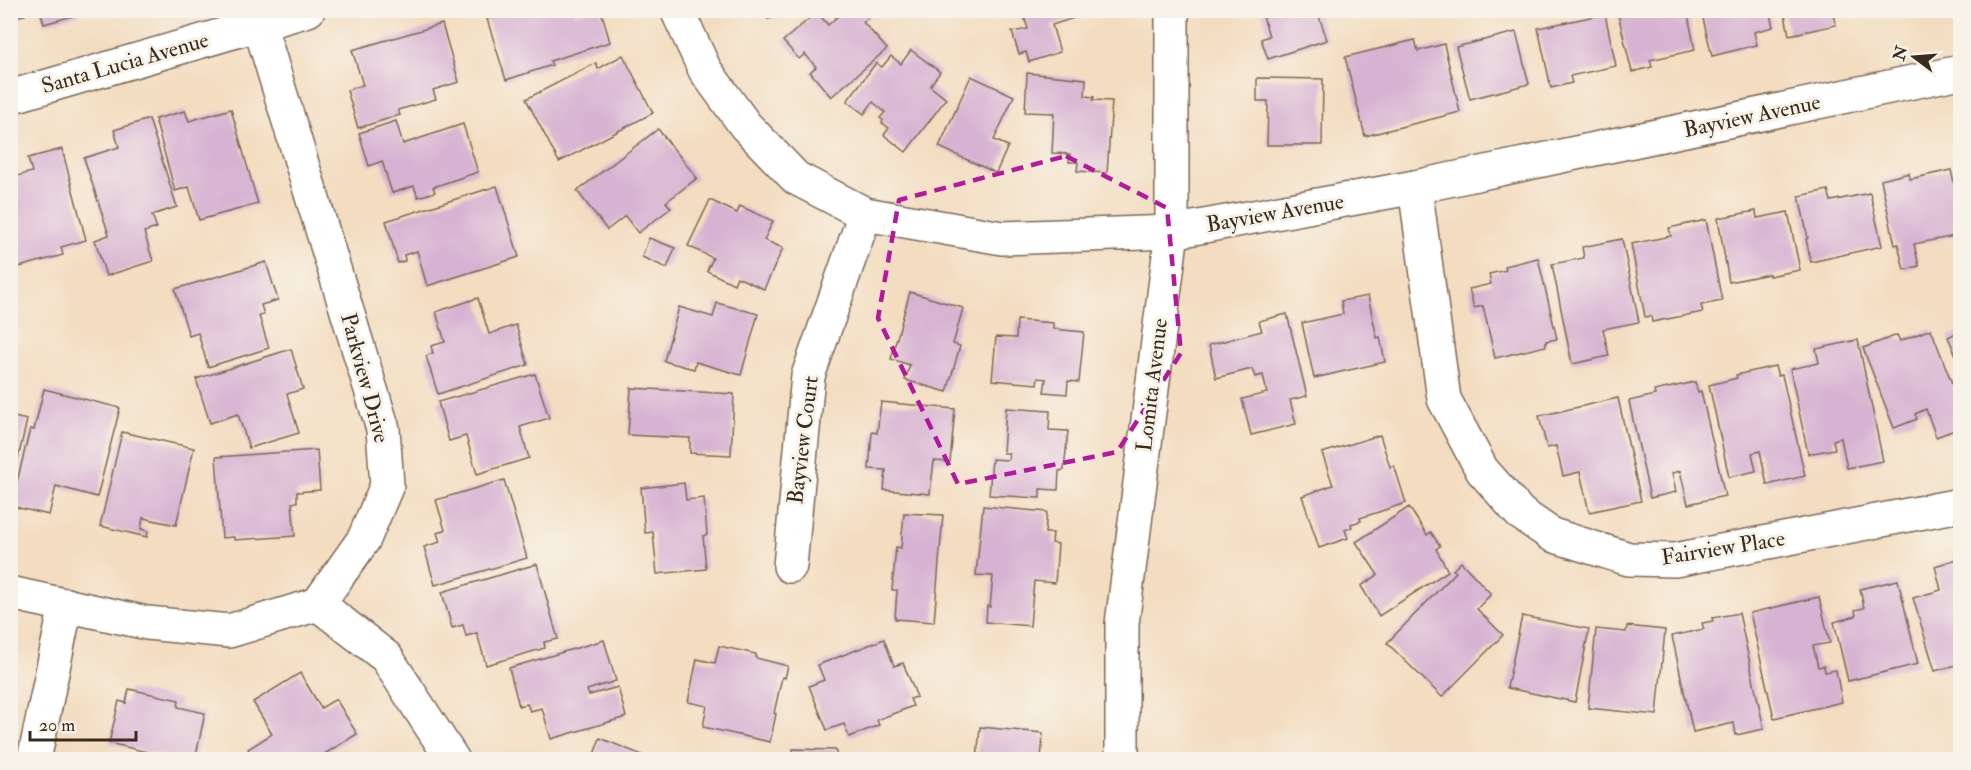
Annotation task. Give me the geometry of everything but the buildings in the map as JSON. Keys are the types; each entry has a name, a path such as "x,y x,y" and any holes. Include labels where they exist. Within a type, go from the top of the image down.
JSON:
{"street":[{"name":"Santa Lucia Avenue","path":"10,96 257,17 308,10"},
{"name":"Bayview Avenue","path":"676,10 705,70 745,125 796,178 865,214 1002,238 1172,232 1415,187 1960,72"},
{"name":"Lomita Avenue","path":"1122,759 1122,624 1172,232 1172,10"},
{"name":"Parkview Drive","path":"257,17 383,429 387,485 364,539 318,604"},
{"name":"Fairview Place","path":"1415,187 1444,399 1482,470 1520,513 1552,535 1629,559 1675,560 1960,505"},
{"name":"Bayview Court","path":"789,566 808,376 865,214"},
{"path":"10,593 147,623 228,631 318,604 386,657 453,759"},
{"path":"34,759 66,605"}],"highlighted area":[{"path":"1066,156 1167,208 1181,353 1117,452 958,484 878,318 899,200"}]}
